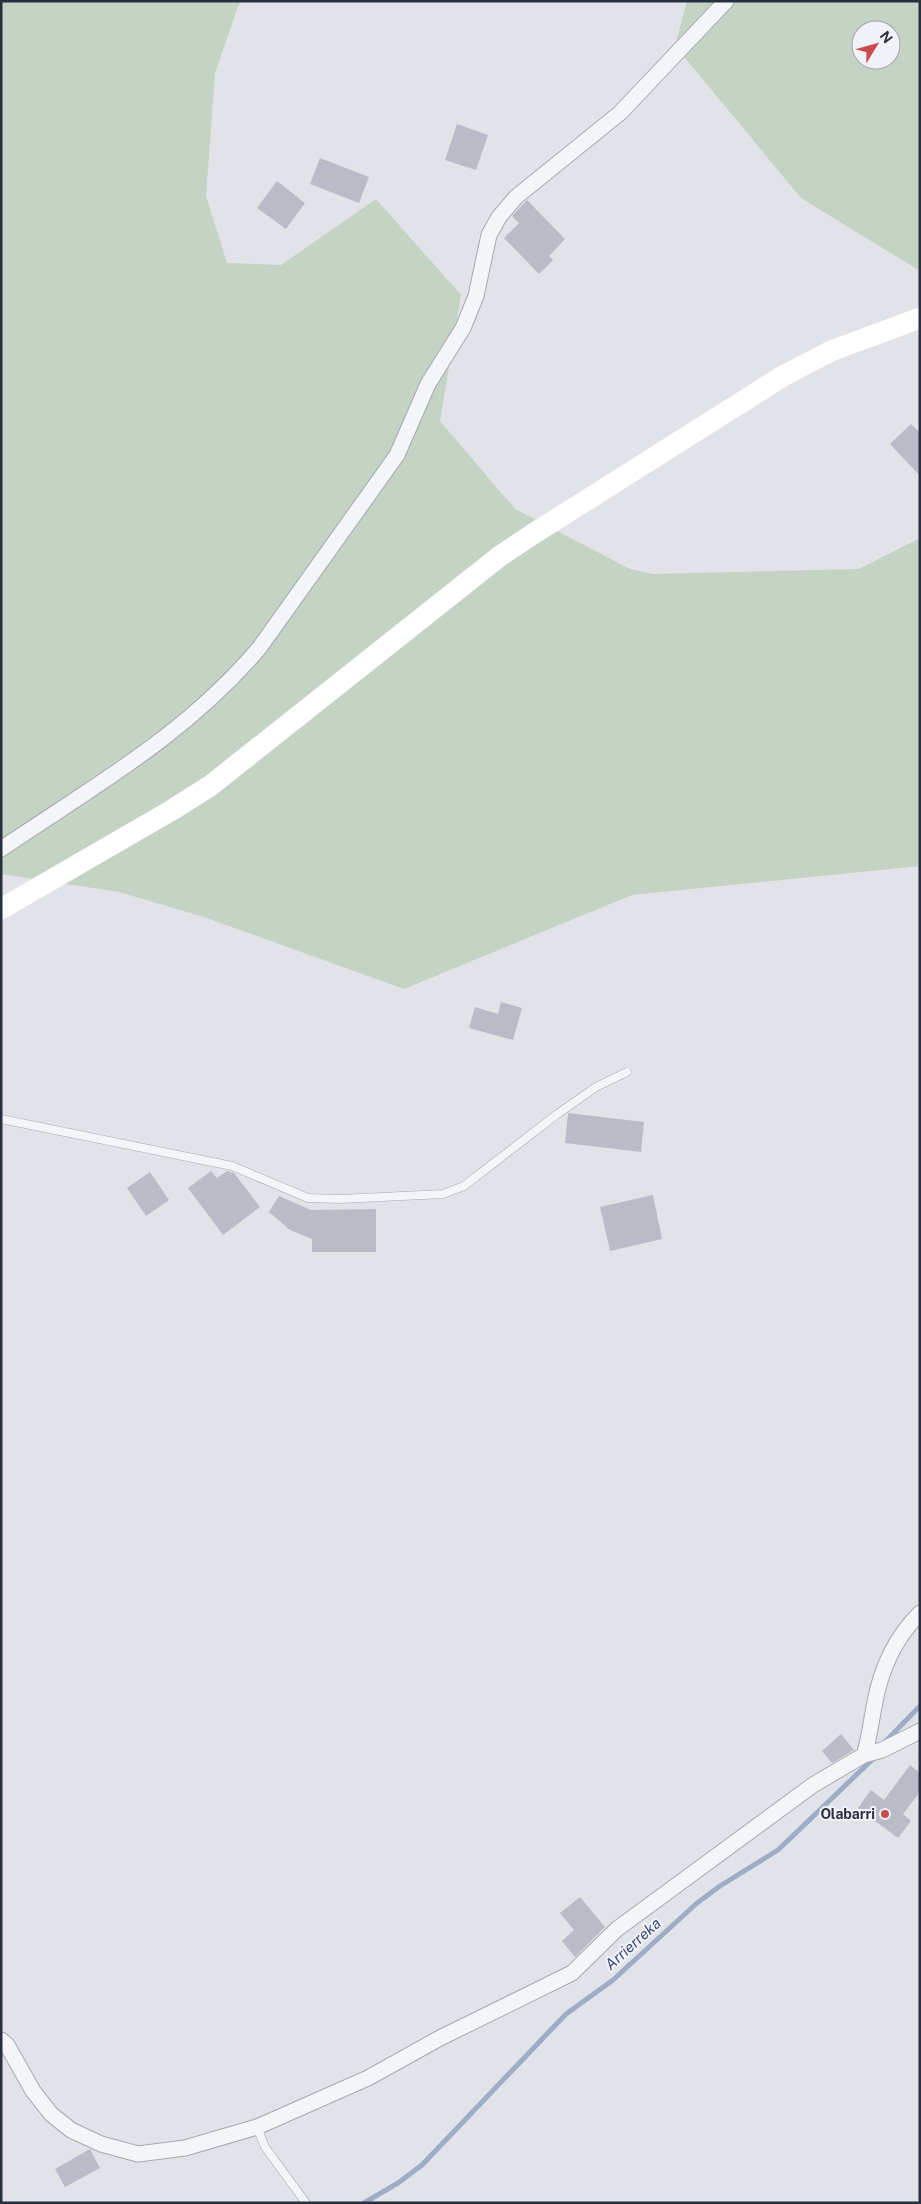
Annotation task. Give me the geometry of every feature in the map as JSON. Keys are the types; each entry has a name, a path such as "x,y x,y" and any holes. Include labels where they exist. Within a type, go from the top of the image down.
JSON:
{"street":[{"path":"1,849 142,756 219,692 243,667 260,647 397,455 428,384 463,328 478,288 489,235 499,217 516,198 620,113 726,1"},
{"path":"1,909 210,786 500,556 541,529 783,376 831,351 920,318"},
{"path":"864,1755 870,1738 875,1701 892,1649 920,1613"},
{"path":"1,2040 8,2045 33,2091 51,2114 71,2130 101,2144 138,2154 185,2148 258,2127 368,2078 440,2038 572,1973 617,1929 813,1785 864,1755 882,1750 920,1731"}],"lane":[{"path":"1,1119 232,1166 308,1198 341,1199 443,1194 464,1186 556,1115 596,1087 627,1072"},
{"path":"258,2127 265,2148 306,2203"}],"green space":[{"path":"1,1 241,1 215,73 206,196 227,263 281,265 376,199 461,295 440,421 515,509 630,569 652,574 859,569 920,538 920,866 632,895 404,989 204,917 119,892 1,874"},
{"path":"687,1 920,1 920,271 801,198 675,46"}],"building":[{"path":"457,124 488,135 476,170 445,160"},
{"path":"320,158 369,177 359,203 310,184"},
{"path":"277,181 305,203 286,229 257,208"},
{"path":"527,200 565,239 549,256 553,260 539,274 504,238 519,223 512,216"},
{"path":"911,424 920,433 920,476 890,444"},
{"path":"501,1002 522,1008 513,1040 469,1028 475,1007 498,1014"},
{"path":"568,1113 644,1122 641,1152 565,1143"},
{"path":"211,1171 217,1178 227,1171 234,1173 260,1207 223,1235 188,1188"},
{"path":"150,1172 169,1200 146,1216 127,1188"},
{"path":"653,1195 662,1239 610,1251 600,1207"},
{"path":"279,1196 311,1210 376,1209 376,1252 312,1252 312,1239 290,1230 269,1212"},
{"path":"841,1734 854,1750 832,1763 822,1751"},
{"path":"910,1765 920,1773 920,1792 903,1814 911,1821 898,1838 858,1808 871,1790 884,1800"},
{"path":"580,1897 605,1927 575,1957 562,1941 574,1930 560,1913"},
{"path":"90,2149 100,2168 65,2187 55,2169"}],"waterway":[{"name":"Arrierreka","path":"882,1745 920,1706"},
{"name":"Arrierreka","path":"364,2203 398,2183 422,2165 566,2014 613,1980 697,1903 720,1886 778,1850 875,1757"}],"place":[{"name":"Olabarri","path":"885,1814"}]}
